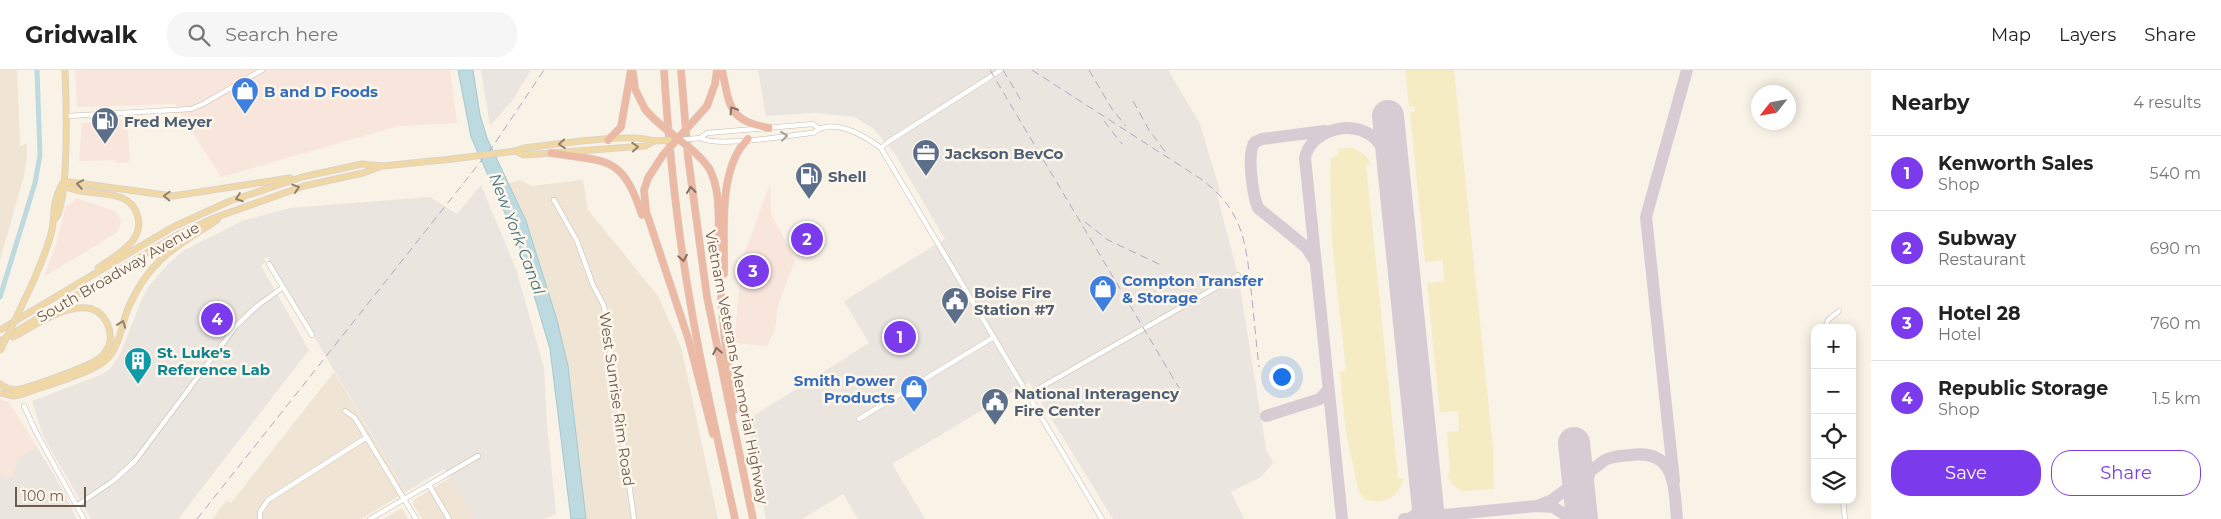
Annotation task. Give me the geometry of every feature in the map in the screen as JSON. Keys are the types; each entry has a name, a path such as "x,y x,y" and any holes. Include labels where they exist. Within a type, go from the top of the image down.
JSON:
{"highway":[{"path":"632,70 635,89 645,108 677,140 703,159 709,168 717,189 719,260 729,380 749,501"},
{"path":"608,140 621,127 632,70"},
{"name":"Vietnam Veterans Memorial Highway","path":"664,70 671,159 682,253 734,519"},
{"name":"Vietnam Veterans Memorial Highway","path":"681,70 690,176 705,288 753,519"},
{"path":"664,272 644,203 648,178 662,157 707,106 714,89 717,70"},
{"path":"722,70 729,103 736,116 756,126 769,128"},
{"path":"723,307 725,207 728,182 735,154 748,139"},
{"path":"551,153 602,161 614,166 624,174 631,184 689,341 734,519"}],"main road":[{"path":"0,351 39,270 54,220 52,211 62,184 67,116 65,70"},
{"name":"South Broadway Avenue","path":"0,330 173,227 230,201 302,177 362,164 383,166 516,151 524,148 608,140 644,138 654,142"},
{"name":"South Broadway Avenue","path":"516,151 524,155 645,146 654,142 677,140"},
{"name":"South Broadway Avenue","path":"0,342 177,235 233,209 304,186 363,173 383,166"},
{"path":"62,184 70,182 174,196 302,177"},
{"path":"62,184 69,189 122,198 130,202 139,219 136,237 128,246 85,279"},
{"path":"0,393 10,396 24,394 101,364 113,350 128,307 143,278 165,253 233,209"},
{"path":"0,342 64,312 80,307 92,308 98,312 108,325 110,333 108,348 92,363 17,390 0,384"}],"street":[{"path":"67,116 191,109 262,70"},
{"path":"1001,70 881,148 1102,519"},
{"name":"South Broadway Avenue","path":"677,140 700,138 707,133 813,124 818,128 846,129 871,140 881,148"},
{"name":"South Broadway Avenue","path":"700,138 708,142 748,139 813,133 818,128"},
{"name":"West Sunrise Rim Road","path":"554,200 577,241 593,285 604,306 634,519"},
{"path":"269,264 312,334"},
{"path":"1029,394 1238,275"},
{"path":"76,506 113,481 135,461 236,326 282,288"},
{"path":"1826,324 1828,320 1839,311"},
{"path":"859,419 994,337"},
{"path":"24,406 36,432 84,519"},
{"path":"345,411 355,418 416,519"},
{"path":"260,519 260,512 268,500 367,437"},
{"path":"370,519 478,456"},
{"path":"429,485 449,519"},
{"path":"1843,504 1845,519"}],"shaded area":[{"path":"0,70 17,70 20,146 27,143 27,156 24,176 0,260"},
{"path":"75,70 450,70 457,123 399,126 221,177 175,104 77,107"},
{"path":"481,70 531,70 512,101 490,126"},
{"path":"758,70 1168,70 1200,124 1220,191 1217,195 1238,275 1266,449 1273,463 1261,477 1231,492 1244,519 1113,519 1029,382 892,464 925,519 858,519 843,494 802,519 766,519 747,420 869,343 844,301 945,239 895,154 874,129 855,117 815,113 766,116"},
{"path":"127,119 130,162 116,163 116,160 79,161 82,123"},
{"path":"520,180 531,186 583,180 588,210 658,296 681,347 718,519 586,519 568,366 557,320 507,184"},
{"path":"770,184 771,214 795,260 778,305 775,329 767,346 734,343 742,260"},
{"path":"481,185 516,269 544,368 547,424 556,514 544,519 475,519 444,469 406,492 267,257 264,259 266,262 261,266 309,350 178,519 91,519 43,436 32,401 103,374 111,368 120,354 149,286 169,263 183,251 242,221 290,208 430,197 457,214"},
{"path":"76,198 115,211 121,220 119,229 116,233 44,277 57,242 66,205 69,205"},
{"path":"334,372 406,492 361,519 212,519 227,500 231,503"},
{"path":"0,399 9,402 37,447 18,458 13,476 10,478 0,476"},
{"path":"37,447 64,492 77,519 0,519 0,476 9,478 13,476 18,458"},
{"path":"451,477 475,519 422,519 413,504 414,500"},
{"path":"402,508 408,519 383,519"}],"sand":[{"path":"1405,70 1454,70 1493,448 1494,489 1462,491 1452,484 1447,474 1450,473 1447,432 1459,431 1458,411 1440,412 1427,283 1444,281 1443,260 1425,262 1410,112 1415,111 1414,106 1409,107"},
{"path":"1353,148 1366,157 1370,165 1366,165 1398,478 1403,478 1398,491 1389,499 1383,501 1364,499 1359,492 1346,433 1340,372 1346,370 1332,243 1330,169 1331,158 1338,155 1338,149"}],"water":[{"name":"New York Canal","path":"458,70 473,70 480,115 487,138 526,221 557,320 568,366 586,519 571,519 550,349 519,245 471,137"}],"waterway":[{"path":"0,297 35,183 40,155 37,70"}],"taxiway":[{"path":"1674,481 1646,217 1687,70"},
{"path":"1342,519 1305,158 1308,149 1314,141 1323,135 1332,130 1353,128 1363,131 1376,139 1393,169"},
{"path":"1315,261 1306,247 1258,208 1252,184 1251,155 1255,142 1262,139 1325,131"},
{"path":"1266,416 1320,399 1328,390"},
{"path":"1537,506 1552,500 1605,460 1618,456 1646,455 1657,458 1665,464 1670,473 1675,495 1677,519"},
{"path":"1580,499 1589,475"},
{"path":"1409,519 1420,512 1426,492"},
{"path":"1404,519 1537,506 1553,507 1572,519"}],"runway":[{"path":"1388,116 1429,519"},
{"path":"1574,443 1582,519"}],"railway":[{"path":"197,519 493,146 544,70"},
{"path":"990,70 1182,393"},
{"path":"1003,70 1022,102"},
{"path":"1032,70 1201,179 1226,203 1234,215 1244,242 1259,367"},
{"path":"1089,70 1112,109 1126,126"},
{"path":"1133,101 1149,130 1167,154"},
{"path":"1104,121 1122,144"},
{"path":"1085,222 1108,240 1163,266"}],"place":[{"name":"B and D Foods","path":"245,115"},
{"name":"Fred Meyer","path":"105,145"},
{"name":"Jackson BevCo","path":"926,177"},
{"name":"Shell","path":"809,200"},
{"name":"Subway","path":"807,239"},
{"name":"Hotel 28","path":"753,271"},
{"name":"Compton Transfer & Storage","path":"1103,313"},
{"name":"Republic Storage","path":"217,319"},
{"name":"Boise Fire Station #7","path":"955,325"},
{"name":"Kenworth Sales","path":"900,337"},
{"name":"St. Luke's Reference Lab","path":"138,385"},
{"name":"Smith Power Products","path":"914,413"},
{"name":"National Interagency Fire Center","path":"995,426"}]}
